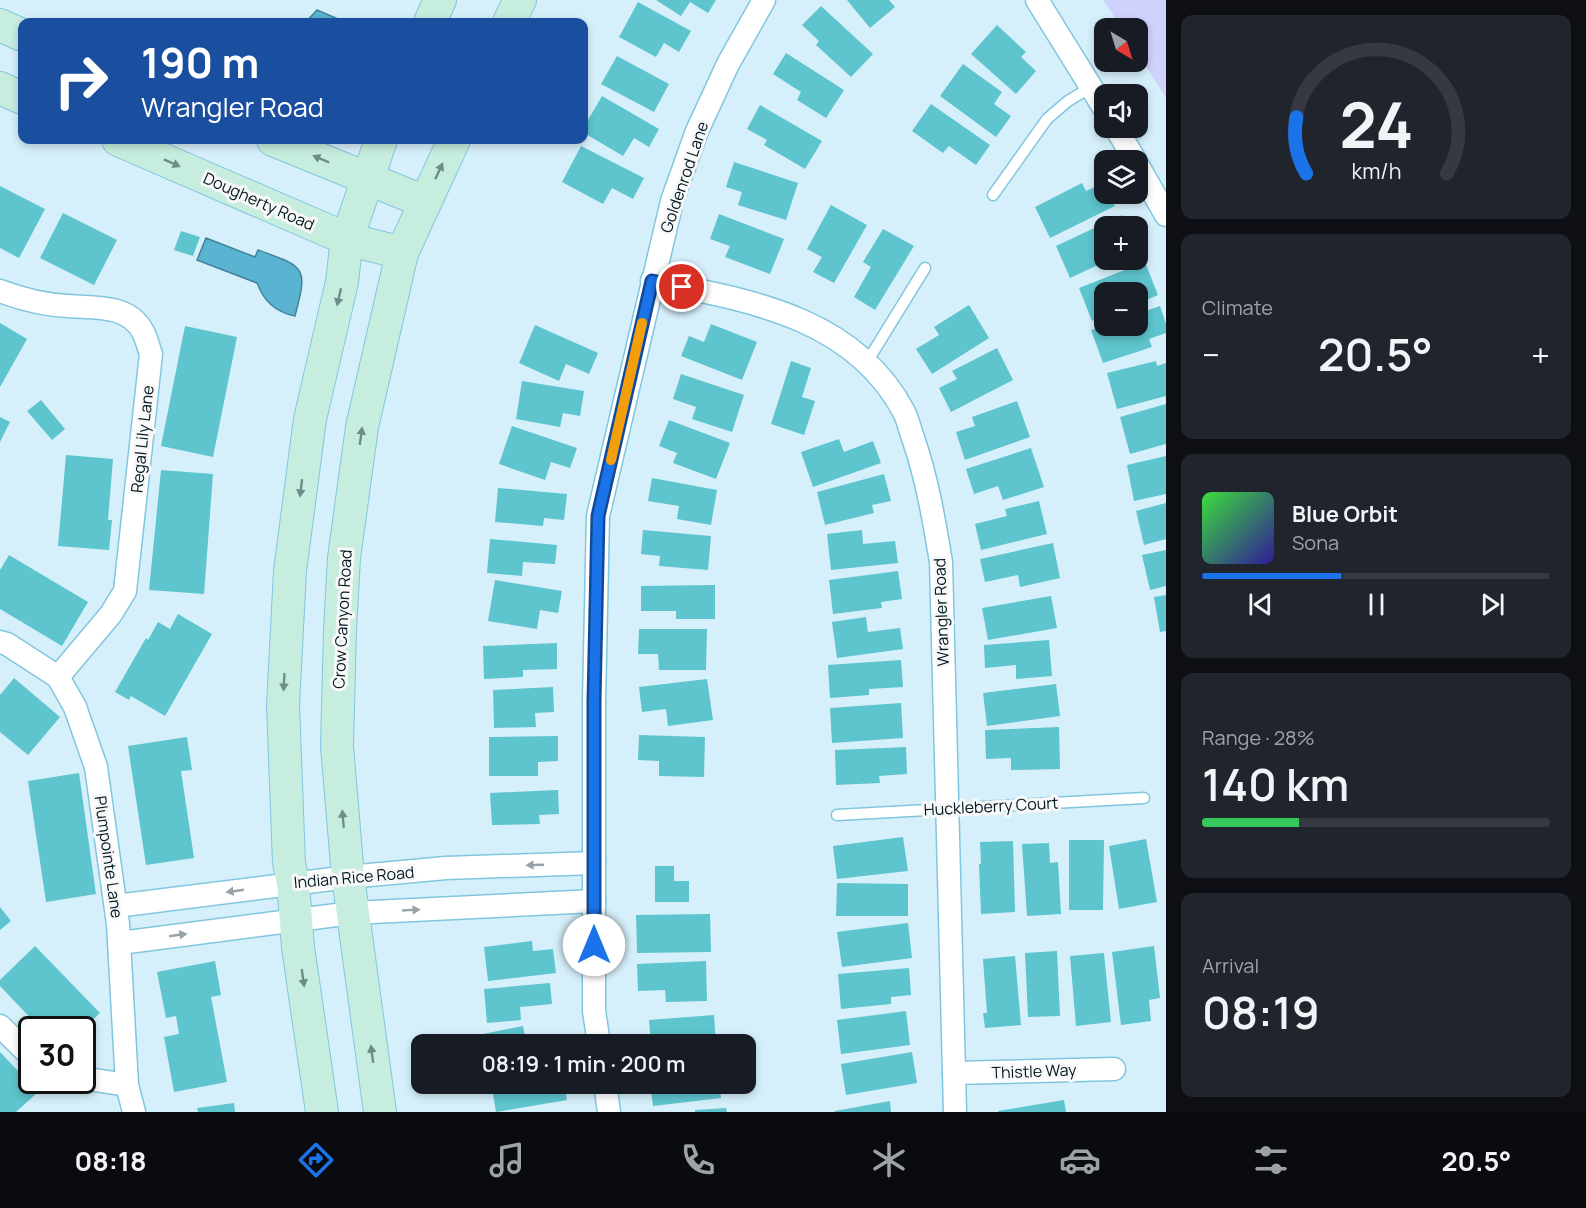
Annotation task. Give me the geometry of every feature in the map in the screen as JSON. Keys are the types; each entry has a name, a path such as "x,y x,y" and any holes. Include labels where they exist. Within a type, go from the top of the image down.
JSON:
{"main road":[{"path":"432,18 440,0"},
{"path":"511,18 520,0"},
{"path":"0,25 18,33"},
{"path":"0,88 18,96"},
{"name":"Dougherty Road","path":"127,144 347,239 402,253"},
{"path":"283,144 425,202"},
{"path":"322,1112 289,863 283,705 290,571 310,419 342,282 347,239 380,144"},
{"name":"Crow Canyon Road","path":"380,1112 352,913 337,746 344,558 362,427 402,253 452,144"}],"street":[{"name":"Goldenrod Lane","path":"597,1034 594,1011 594,701 598,516 672,201 697,131 728,64 764,0"},
{"path":"1037,0 1094,92"},
{"path":"1148,183 1166,215"},
{"name":"Wrangler Road","path":"652,281 767,307 822,329 846,344 867,362 905,413 920,456 941,562 955,1112"},
{"name":"Regal Lily Lane","path":"0,291 15,297 67,306 100,306 126,315 142,330 151,354 125,591 111,614 58,677"},
{"name":"Plumpointe Lane","path":"0,642 8,644 58,677 75,707 96,767 116,906 127,1085 134,1112"},
{"name":"Indian Rice Road","path":"116,906 293,883 446,868 594,863"},
{"path":"120,943 352,913 594,901"},
{"path":"0,1026 18,1043"},
{"name":"Thistle Way","path":"954,1073 1114,1069"},
{"path":"96,1079 127,1085"},
{"path":"607,1094 609,1112"}],"lane":[{"path":"993,195 1047,119 1068,101 1091,87"},
{"path":"867,362 925,268"},
{"name":"Huckleberry Court","path":"837,815 946,807 1144,798"}],"shaded area":[{"path":"1103,0 1166,0 1166,98 1148,69 1148,18 1115,18"},
{"path":"317,10 336,18 310,18"},
{"path":"206,238 255,257 258,250 294,265 302,278 295,316 271,305 257,283 197,260"}],"building":[{"path":"656,0 716,0 708,13 690,2 681,16"},
{"path":"847,0 889,0 895,7 870,28"},
{"path":"638,2 691,31 679,52 664,43 656,57 619,37"},
{"path":"821,6 873,54 851,77 816,45 819,41 802,25"},
{"path":"997,25 1026,52 1021,57 1036,71 1016,94 971,54"},
{"path":"786,53 844,90 826,118 797,100 801,92 773,74"},
{"path":"617,56 669,84 654,112 601,84"},
{"path":"963,64 1002,92 994,104 1011,116 996,137 940,96"},
{"path":"602,96 659,129 649,147 634,138 623,156 588,135 588,120"},
{"path":"931,104 990,145 976,165 949,146 943,153 912,131"},
{"path":"760,105 822,141 805,169 764,145 767,140 747,129"},
{"path":"581,146 644,178 633,199 612,188 603,204 562,182"},
{"path":"734,162 798,183 786,220 738,205 742,192 726,187"},
{"path":"1082,183 1086,191 1094,187 1094,204 1114,204 1115,206 1050,238 1035,207"},
{"path":"0,186 45,209 19,258 0,248"},
{"path":"831,205 867,225 834,283 813,272 822,257 807,249"},
{"path":"63,213 117,240 94,285 40,258"},
{"path":"719,214 784,239 770,274 725,257 730,246 710,239"},
{"path":"1094,228 1094,267 1070,278 1056,246"},
{"path":"883,229 914,246 875,310 854,297 871,267 863,262"},
{"path":"181,231 200,237 193,256 174,250"},
{"path":"1125,270 1148,270 1158,295 1148,299 1148,282 1094,282"},
{"path":"1094,282 1094,320 1092,321 1079,288"},
{"path":"969,305 989,338 932,374 916,349 939,335 934,327"},
{"path":"1160,306 1166,324 1166,333 1149,339 1152,347 1103,363 1091,330 1094,329 1094,336 1148,336 1148,310"},
{"path":"0,323 27,339 0,387"},
{"path":"711,324 757,342 742,380 681,356 689,336 704,342"},
{"path":"535,325 598,353 589,374 566,364 559,381 519,363"},
{"path":"185,326 237,337 213,457 161,446"},
{"path":"997,348 1013,380 951,412 939,388 957,379 952,371"},
{"path":"791,361 811,368 802,397 815,401 804,435 771,424"},
{"path":"1156,361 1157,366 1166,363 1166,396 1117,409 1107,373"},
{"path":"681,374 744,395 732,432 692,419 696,407 673,399"},
{"path":"522,381 584,391 580,416 563,413 560,427 516,419"},
{"path":"41,400 65,429 52,440 27,411"},
{"path":"1017,401 1030,437 965,460 956,432 975,426 972,417"},
{"path":"1166,404 1166,444 1130,454 1120,417"},
{"path":"0,417 10,422 0,442"},
{"path":"669,420 730,443 716,479 673,463 677,453 659,446"},
{"path":"512,426 577,448 570,468 551,462 545,480 499,464"},
{"path":"839,439 844,452 873,441 881,463 813,487 801,452"},
{"path":"1031,448 1044,487 1003,500 998,486 974,494 966,469"},
{"path":"66,455 113,459 108,520 112,520 109,550 58,546"},
{"path":"1166,456 1166,494 1134,501 1127,465"},
{"path":"161,470 213,474 204,594 149,590"},
{"path":"884,474 891,501 872,505 874,513 825,525 817,492"},
{"path":"652,478 717,490 711,525 677,519 679,506 648,501"},
{"path":"498,488 567,494 564,520 544,518 543,526 495,522"},
{"path":"1039,501 1047,534 981,550 975,524 1007,516 1005,509"},
{"path":"1166,503 1166,539 1144,545 1136,511"},
{"path":"643,530 711,536 708,570 659,566 660,556 641,554"},
{"path":"862,530 863,544 895,541 898,563 831,570 827,534"},
{"path":"490,539 557,545 555,564 523,562 522,576 487,573"},
{"path":"1053,543 1060,578 1020,587 1018,575 985,582 980,559"},
{"path":"1166,550 1166,586 1150,590 1142,555"},
{"path":"9,555 88,602 62,646 0,609 0,570"},
{"path":"898,571 902,599 881,602 882,608 833,614 829,580"},
{"path":"495,580 562,591 558,613 540,610 537,629 488,621"},
{"path":"715,585 715,619 676,619 676,611 641,611 641,586"},
{"path":"1166,595 1166,631 1160,632 1154,597"},
{"path":"1051,596 1057,628 988,640 982,608"},
{"path":"178,614 212,634 165,716 131,696 129,700 115,692 146,638 148,640 158,622 170,629"},
{"path":"866,617 868,632 900,628 903,649 837,658 832,622"},
{"path":"639,629 707,629 706,670 659,670 658,654 638,654"},
{"path":"1049,640 1052,676 1016,679 1016,665 985,668 984,645"},
{"path":"557,643 557,669 523,670 523,677 484,679 483,646"},
{"path":"901,660 903,687 869,689 869,695 830,698 828,665"},
{"path":"14,678 60,717 28,755 0,732 0,695"},
{"path":"707,679 713,720 668,726 666,709 642,712 639,687"},
{"path":"1056,684 1060,716 987,726 983,693"},
{"path":"553,687 554,712 535,713 536,727 494,728 493,690"},
{"path":"901,703 903,738 832,743 830,708"},
{"path":"1059,727 1060,769 1011,770 1011,758 986,759 985,730"},
{"path":"639,735 705,737 704,777 659,776 659,761 638,760"},
{"path":"558,736 558,761 538,762 538,776 489,776 489,737"},
{"path":"187,737 192,770 181,771 194,858 146,865 128,746"},
{"path":"906,747 907,774 879,776 880,783 836,785 835,750"},
{"path":"79,773 96,894 46,902 28,781"},
{"path":"558,790 559,814 539,815 540,824 492,825 490,793"},
{"path":"903,837 908,871 837,879 833,846"},
{"path":"1146,839 1157,902 1119,909 1109,846"},
{"path":"1069,840 1104,840 1103,910 1069,910"},
{"path":"1013,841 1015,912 981,914 980,842"},
{"path":"1049,843 1050,863 1058,862 1061,914 1027,916 1022,844"},
{"path":"655,866 674,866 674,881 689,881 689,902 655,902"},
{"path":"837,883 908,884 908,916 836,916"},
{"path":"0,907 11,921 0,930"},
{"path":"710,914 711,952 637,953 636,915"},
{"path":"908,923 912,958 842,967 837,932"},
{"path":"532,941 533,951 553,949 556,973 488,981 484,947"},
{"path":"35,946 100,1013 96,1017 29,1016 0,986 0,980"},
{"path":"1154,946 1160,998 1149,1000 1151,1021 1121,1025 1112,952"},
{"path":"1057,951 1060,1016 1028,1017 1025,953"},
{"path":"1104,953 1111,1022 1076,1026 1070,956"},
{"path":"1015,956 1021,1025 985,1028 983,1013 987,1013 983,959"},
{"path":"215,961 221,995 211,997 227,1082 174,1092 164,1037 179,1034 176,1016 166,1018 157,972"},
{"path":"706,961 707,1001 666,1002 665,990 638,991 637,964"},
{"path":"909,968 911,995 891,997 891,1004 841,1009 838,974"},
{"path":"550,983 552,1004 520,1007 521,1020 487,1023 484,989"},
{"path":"906,1011 910,1045 841,1054 837,1020"},
{"path":"714,1015 715,1034 650,1034 649,1020"},
{"path":"523,1026 525,1034 483,1034"},
{"path":"0,1052 18,1071 18,1094 36,1094 16,1112 0,1112"},
{"path":"912,1052 917,1083 846,1095 841,1064"},
{"path":"493,1094 566,1094 567,1100 496,1112"},
{"path":"651,1094 720,1094 721,1098 653,1106"},
{"path":"1064,1100 1066,1112 998,1112 998,1111"},
{"path":"890,1101 891,1112 835,1112 835,1111"},
{"path":"234,1103 235,1112 198,1112 197,1108"},
{"path":"726,1108 727,1112 695,1112 695,1110"}],"slow traffic":[{"path":"611,460 642,323"}],"route":[{"path":"594,945 594,701 598,516 652,281 682,287"}]}
